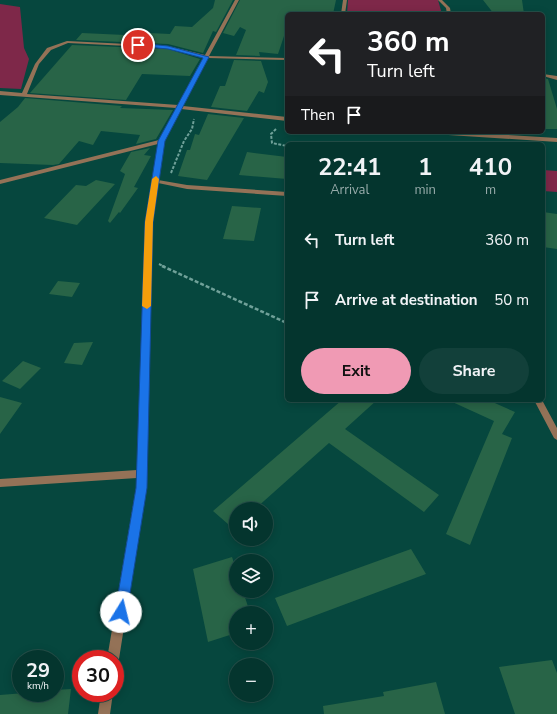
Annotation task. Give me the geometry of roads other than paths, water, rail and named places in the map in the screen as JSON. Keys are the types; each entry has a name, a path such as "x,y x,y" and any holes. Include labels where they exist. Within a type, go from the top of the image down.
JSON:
{"street":[{"path":"115,650 142,488 149,222 161,141 237,0"},
{"path":"343,12 345,0"},
{"path":"440,0 448,8 449,12"},
{"path":"24,95 37,64 49,49 59,44 92,42 168,47 206,57 285,59"},
{"path":"545,75 557,78"},
{"path":"0,93 180,107 285,119"},
{"path":"464,134 557,140"},
{"path":"0,182 161,141"},
{"path":"155,181 186,187 285,194"},
{"path":"539,402 557,436"},
{"path":"0,484 142,474"},
{"path":"104,714 106,702"}]}
